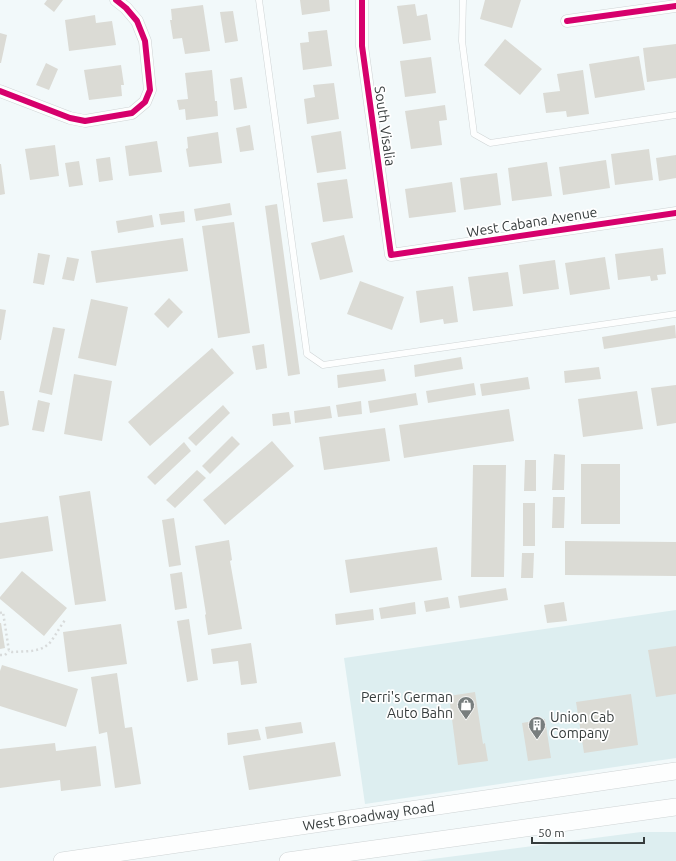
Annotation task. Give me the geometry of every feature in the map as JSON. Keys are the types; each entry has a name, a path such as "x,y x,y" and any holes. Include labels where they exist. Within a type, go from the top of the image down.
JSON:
{"main road":[{"name":"West Broadway Road","path":"62,861 676,771"},
{"path":"288,861 676,807"}],"street":[{"path":"0,91 70,118 85,120 132,113 145,102 150,90 145,41 137,21 126,8 116,0"},
{"name":"South Visalia","path":"362,0 362,46 391,255"},
{"path":"567,21 676,6"},
{"name":"West Cabana Avenue","path":"391,255 676,213"}],"lane":[{"path":"259,0 307,354 322,365 676,314"},
{"path":"463,0 462,41 474,134 490,143 676,115"}],"path":[{"path":"0,613 3,612 9,651"},
{"path":"0,655 5,655 9,651 43,648 51,642 66,619"}],"shaded area":[{"path":"676,610 676,758 365,804 344,658"},
{"path":"641,832 676,832 676,861 417,861"}],"building":[{"path":"47,0 63,0 54,12 44,4"},
{"path":"300,0 329,0 330,11 302,15"},
{"path":"485,0 521,0 512,28 480,19"},
{"path":"415,4 417,16 427,14 431,40 403,44 397,6"},
{"path":"203,5 210,51 185,54 182,38 173,39 170,20 172,20 171,9"},
{"path":"233,11 238,41 225,43 220,12"},
{"path":"95,15 96,23 112,21 116,45 69,51 65,20"},
{"path":"327,30 332,66 303,70 300,43 309,42 308,32"},
{"path":"0,33 7,35 1,63 0,63"},
{"path":"505,39 542,69 520,95 484,65"},
{"path":"676,44 676,78 647,82 643,48"},
{"path":"639,56 645,90 595,98 589,64"},
{"path":"431,57 436,93 405,97 400,61"},
{"path":"46,63 58,69 49,90 36,85"},
{"path":"121,65 124,85 121,85 122,96 89,100 84,70"},
{"path":"212,70 218,116 186,120 185,109 179,110 177,100 188,99 185,73"},
{"path":"583,70 589,114 567,117 566,111 546,113 543,93 560,91 557,74"},
{"path":"242,77 247,108 234,110 230,79"},
{"path":"334,83 339,119 307,124 304,99 315,97 313,85"},
{"path":"445,105 447,120 439,121 442,145 411,149 405,111"},
{"path":"250,125 254,150 240,152 236,128"},
{"path":"341,131 346,169 317,173 311,136"},
{"path":"218,132 222,163 189,167 186,149 188,148 187,137"},
{"path":"157,141 162,172 129,176 125,146"},
{"path":"55,145 59,176 30,180 25,149"},
{"path":"649,149 653,180 615,185 611,154"},
{"path":"676,155 676,178 659,181 656,158"},
{"path":"110,157 113,180 99,182 96,159"},
{"path":"606,160 610,188 563,195 559,167"},
{"path":"79,161 83,185 69,187 65,163"},
{"path":"547,162 552,196 512,201 508,168"},
{"path":"0,164 5,194 0,195"},
{"path":"497,173 501,205 464,210 460,178"},
{"path":"347,179 353,218 323,222 317,183"},
{"path":"452,182 456,212 409,218 405,189"},
{"path":"230,203 232,215 196,221 194,209"},
{"path":"277,204 300,374 288,376 265,206"},
{"path":"184,211 185,222 161,225 159,214"},
{"path":"152,215 154,227 118,233 116,221"},
{"path":"234,222 250,333 218,338 202,226"},
{"path":"344,235 353,272 320,280 311,243"},
{"path":"183,238 188,271 96,283 91,251"},
{"path":"663,248 666,274 657,275 658,280 651,281 650,276 618,280 615,254"},
{"path":"38,253 50,255 44,285 33,283"},
{"path":"67,257 79,259 74,281 62,279"},
{"path":"605,257 610,289 570,295 565,263"},
{"path":"555,260 559,289 523,294 519,265"},
{"path":"508,272 513,306 473,311 468,277"},
{"path":"360,281 404,297 392,330 347,314"},
{"path":"453,286 458,322 444,324 443,319 420,323 416,291"},
{"path":"169,298 183,312 168,328 154,314"},
{"path":"91,299 128,307 116,366 78,358"},
{"path":"0,309 6,310 1,340 0,340"},
{"path":"675,325 676,338 604,349 602,337"},
{"path":"53,327 65,329 52,395 39,392"},
{"path":"264,344 267,368 256,370 252,346"},
{"path":"212,348 234,373 150,446 128,422"},
{"path":"461,357 463,369 415,377 414,365"},
{"path":"599,367 601,379 565,383 564,371"},
{"path":"384,369 386,381 338,388 337,375"},
{"path":"74,374 112,381 102,441 64,434"},
{"path":"528,377 530,389 482,396 480,384"},
{"path":"474,383 476,395 428,403 426,391"},
{"path":"676,385 676,423 657,426 651,388"},
{"path":"0,391 4,391 9,425 0,427"},
{"path":"637,391 643,429 583,437 578,399"},
{"path":"416,393 418,405 370,413 368,401"},
{"path":"38,400 50,403 44,432 32,430"},
{"path":"361,401 362,414 338,417 336,405"},
{"path":"223,405 230,413 196,446 188,438"},
{"path":"330,406 332,418 295,423 294,411"},
{"path":"509,409 514,441 404,458 399,425"},
{"path":"289,412 291,424 273,426 272,414"},
{"path":"385,428 390,461 324,470 319,437"},
{"path":"232,436 240,444 210,474 202,466"},
{"path":"272,441 294,466 225,525 203,500"},
{"path":"184,442 191,451 155,485 147,477"},
{"path":"554,454 565,455 564,490 552,490"},
{"path":"525,460 536,460 536,491 524,491"},
{"path":"581,464 620,464 620,524 581,524"},
{"path":"473,465 506,465 504,577 471,577"},
{"path":"197,470 206,478 175,508 166,500"},
{"path":"90,491 106,601 75,605 59,496"},
{"path":"553,497 565,497 564,528 552,528"},
{"path":"523,503 535,503 535,546 523,546"},
{"path":"48,516 53,551 0,559 0,523"},
{"path":"174,518 181,565 169,567 162,520"},
{"path":"229,540 232,560 230,561 242,629 208,635 195,546"},
{"path":"565,541 676,542 676,576 565,575"},
{"path":"437,547 442,580 350,593 345,560"},
{"path":"522,553 534,553 533,578 521,578"},
{"path":"22,571 67,608 44,636 0,599 0,597"},
{"path":"182,572 187,608 175,610 170,574"},
{"path":"506,588 508,600 460,608 458,596"},
{"path":"448,597 450,608 426,612 424,601"},
{"path":"415,602 416,614 381,619 379,608"},
{"path":"564,602 567,621 547,623 544,605"},
{"path":"373,609 374,620 336,625 335,614"},
{"path":"189,619 198,680 187,682 177,621"},
{"path":"0,623 5,648 0,649"},
{"path":"121,624 127,664 68,672 63,632"},
{"path":"251,643 257,683 241,685 238,661 213,664 211,649"},
{"path":"676,646 676,694 656,697 648,650"},
{"path":"2,665 78,689 66,727 0,706 0,671"},
{"path":"117,673 125,728 132,727 141,784 115,788 107,732 99,734 91,677"},
{"name":"Perri's German Auto Bahn","path":"475,692 483,744 485,743 488,761 458,765 449,696"},
{"path":"631,694 638,745 584,753 576,702"},
{"name":"Union Cab Company","path":"545,719 551,758 528,761 522,723"},
{"path":"301,722 303,733 267,739 265,727"},
{"path":"258,729 261,740 228,745 227,733"},
{"path":"335,742 341,776 249,790 243,756"},
{"path":"55,743 56,751 96,746 101,786 61,791 60,780 0,788 0,749"}],"cycle path":[{"path":"0,91 70,118 85,121 132,113 145,102 150,90 145,41 137,21 126,8 116,0"},
{"path":"362,0 362,46 391,255 676,213"},
{"path":"567,21 676,6"}],"place":[{"name":"Perri's German Auto Bahn","path":"466,720"},
{"name":"Union Cab Company","path":"537,740"}]}
